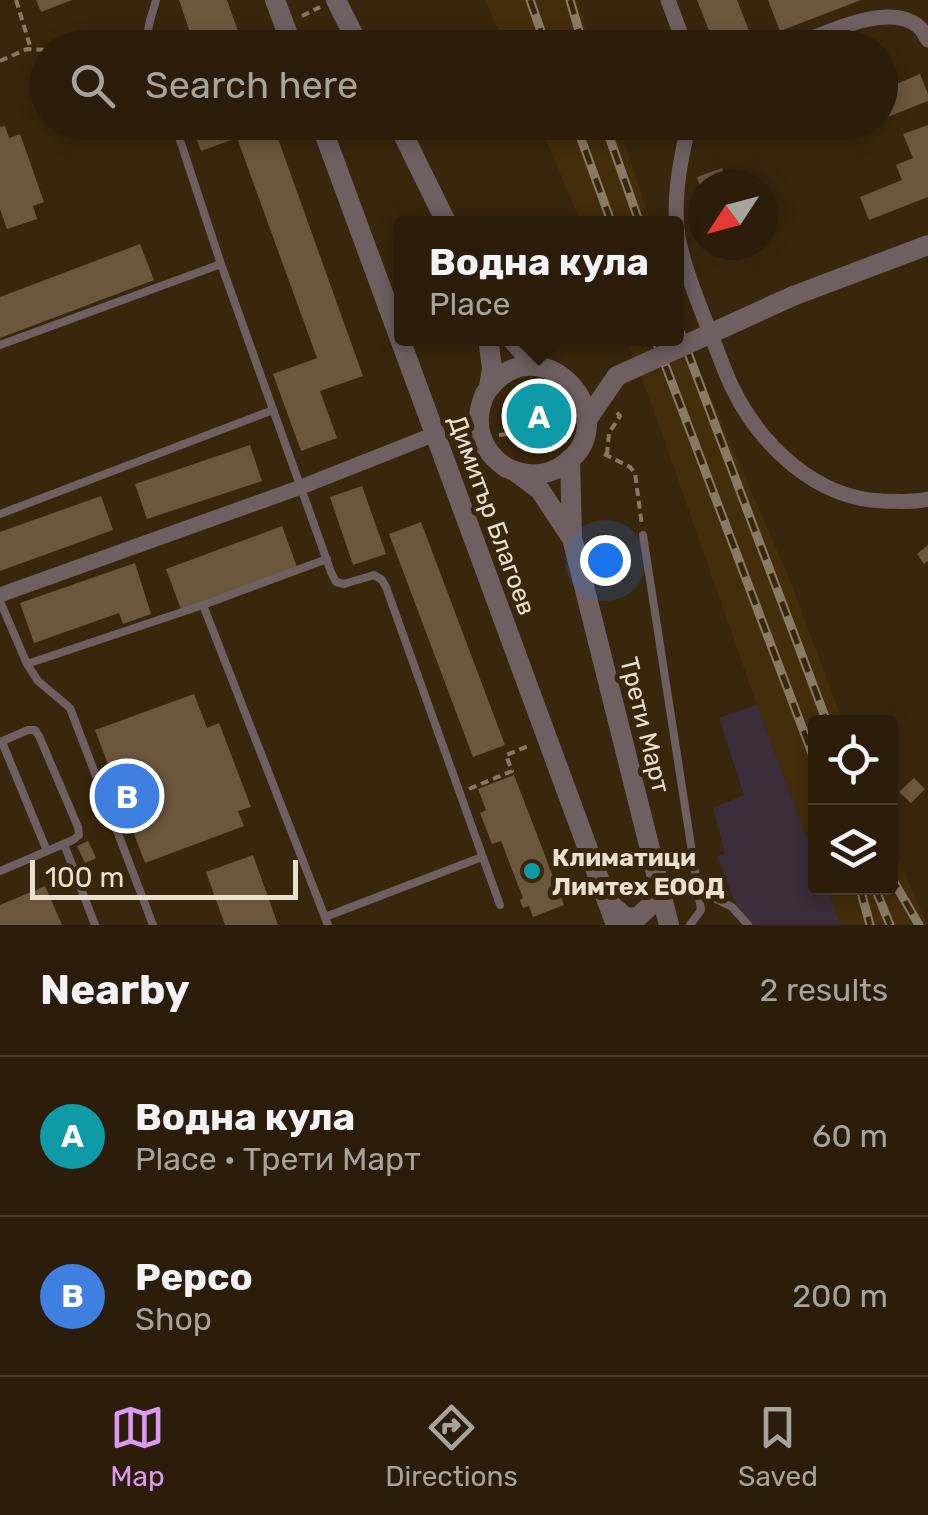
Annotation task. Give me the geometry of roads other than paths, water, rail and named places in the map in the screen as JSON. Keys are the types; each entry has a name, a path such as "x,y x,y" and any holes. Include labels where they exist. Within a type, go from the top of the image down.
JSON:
{"street":[{"path":"275,0 286,30"},
{"path":"335,0 351,30"},
{"path":"668,0 679,30"},
{"path":"838,30 873,17 893,15 919,26 928,40"},
{"name":"Димитър Благоев","path":"327,140 394,323"},
{"path":"406,140 443,216"},
{"path":"677,216 686,140"},
{"path":"684,346 793,296 928,244"},
{"path":"684,259 732,388 748,414 788,460 803,474 845,496 925,500"},
{"name":"Димитър Благоев","path":"403,346 616,925"},
{"path":"489,346 492,368 479,410 480,436 488,451 511,470 530,474 558,468 582,441 585,407 566,378"},
{"path":"518,346 542,367 566,378 585,380 618,376 684,346"},
{"path":"487,390 513,369 542,367"},
{"path":"586,421 618,376"},
{"path":"0,598 435,434"},
{"name":"Трети Март","path":"570,459 572,538 669,925"},
{"name":"Трети Март","path":"511,470 540,490 572,538"},
{"path":"607,900 625,917 637,918 654,902 660,884"}],"lane":[{"path":"148,30 156,0"},
{"path":"180,140 220,264 336,582 344,584 374,575 386,587 500,905"},
{"path":"0,345 220,264"},
{"path":"0,514 273,410"},
{"path":"643,535 701,910 690,925"},
{"path":"26,664 204,605 326,558"},
{"path":"0,598 26,664 38,681 70,708 154,925"},
{"path":"204,605 326,921 482,857"},
{"path":"1,867 48,850 64,844 79,835 40,736 35,730 28,730 1,742 48,850"},
{"path":"64,844 95,925"},
{"path":"698,890 732,907 748,925"}],"railway":[{"path":"530,0 541,30"},
{"path":"570,0 579,30"},
{"path":"582,140 609,216"},
{"path":"610,140 637,216"},
{"path":"684,342 824,715"},
{"path":"658,346 808,743"},
{"path":"898,889 919,925"},
{"path":"862,895 870,925"},
{"path":"878,895 890,925"}],"place":[{"name":"Водна кула","path":"539,416"},
{"name":"Pepco","path":"127,796"},
{"name":"Климатици Лимтех ЕООД","path":"532,871"}]}
